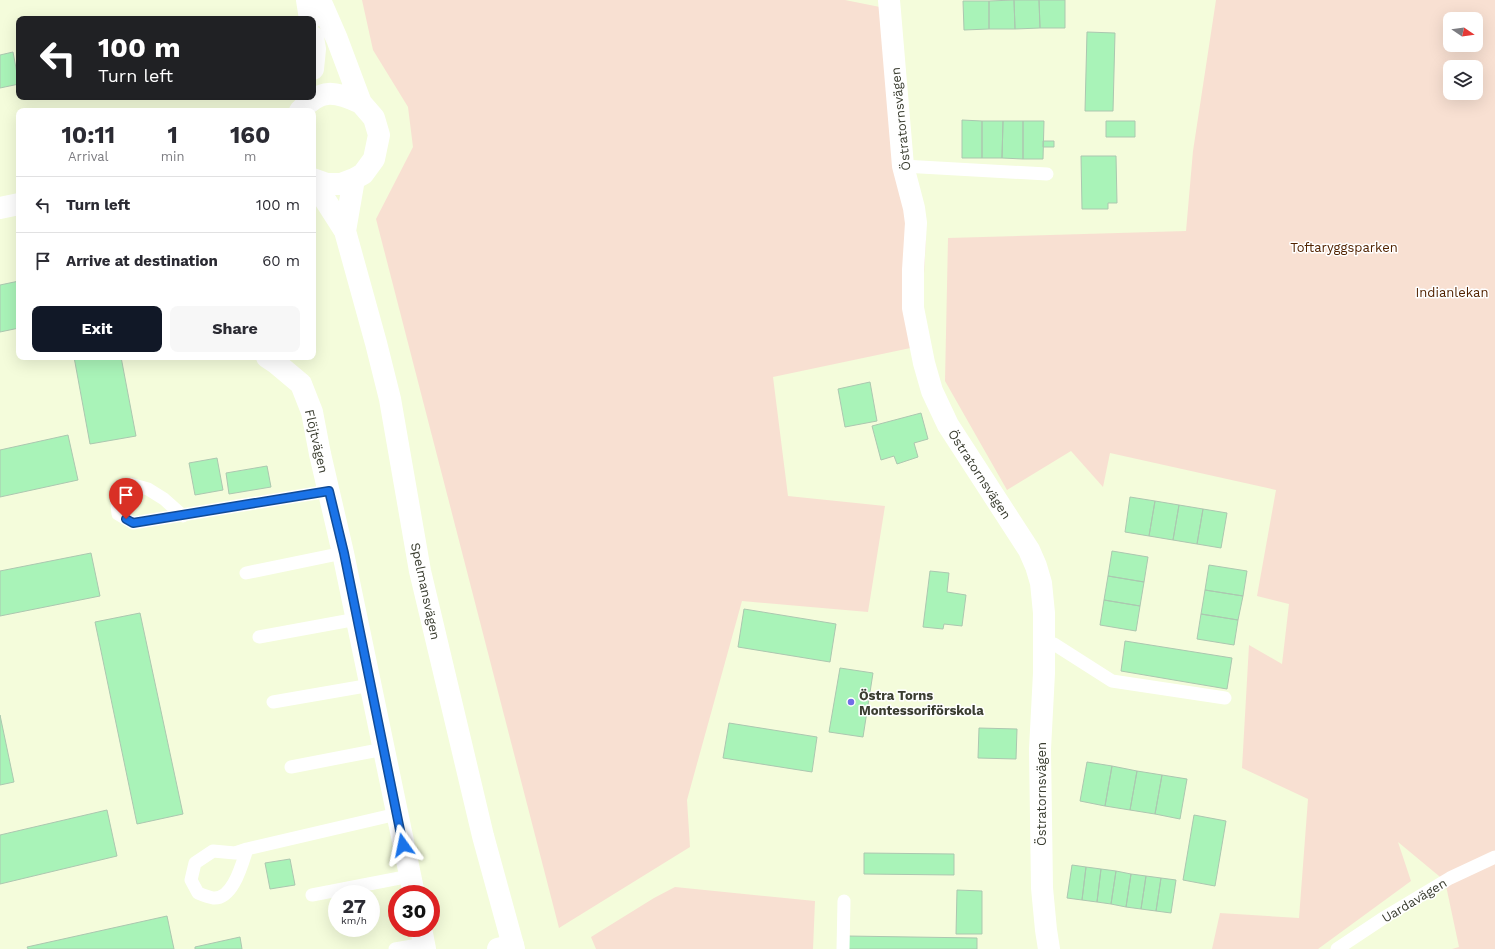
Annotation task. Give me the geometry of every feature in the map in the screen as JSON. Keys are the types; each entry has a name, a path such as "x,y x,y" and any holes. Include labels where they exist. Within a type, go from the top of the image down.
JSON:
{"street":[{"path":"307,0 310,16"},
{"name":"Spelmansvägen","path":"316,181 327,184 341,184 363,174 374,159 379,136 374,118 361,103 337,39 320,0"},
{"name":"Östratornsvägen","path":"889,0 903,166 914,208 916,223 913,270 913,308 920,346 932,391 948,424 1029,550 1041,583 1044,613 1040,749 1042,888 1046,930 1050,949"},
{"name":"Spelmansvägen","path":"316,98 325,94 344,96 361,103"},
{"name":"Spelmansvägen","path":"345,231 354,179"},
{"name":"Spelmansvägen","path":"316,185 345,231 380,357 390,399 420,572 508,948"},
{"path":"0,208 16,205"},
{"name":"Flöjtvägen","path":"272,360 301,384 312,412 320,454 344,553 412,885"}],"lane":[{"path":"903,166 1047,174"},
{"path":"183,516 164,499 148,489 130,484 116,494 118,514 133,523 183,516 329,491"},
{"path":"246,573 344,553"},
{"path":"259,638 357,619"},
{"path":"1044,644 1054,644 1112,681 1225,698"},
{"path":"273,702 370,685"},
{"path":"291,766 384,749"},
{"path":"247,850 239,874 228,892 214,898 198,893 191,880 195,863 213,851 235,852 247,850 397,814"},
{"name":"Uardavägen","path":"1337,949 1385,916 1450,878 1495,857"},
{"path":"312,895 388,887"},
{"path":"843,949 844,901"},
{"path":"395,949 424,940"}],"green space":[{"path":"362,0 845,0 890,9 903,166 926,238 920,346 773,377 788,496 885,506 868,612 742,601 687,800 690,847 559,928 376,219 413,147 408,107 373,50"},
{"name":"Toftaryggsparken","path":"1216,0 1495,0 1495,949 1452,949 1459,947 1445,881 1398,842 1411,881 1318,949 1212,949 1220,913 1299,918 1308,799 1242,768 1249,645 1282,664 1289,604 1257,596 1276,490 1110,453 1103,487 1071,451 1007,490 945,381 948,238 1186,231 1193,151"},
{"path":"675,887 815,901 813,949 596,949 591,937 654,898"}],"building":[{"path":"1014,0 1015,29 989,29 989,1"},
{"path":"1014,0 1039,0 1040,28 1015,29"},
{"path":"1039,0 1065,0 1065,28 1040,28"},
{"path":"963,1 989,1 989,29 964,30"},
{"path":"1087,32 1115,33 1113,111 1085,111"},
{"path":"13,52 16,68 16,85 0,88 0,55"},
{"path":"962,120 982,121 982,158 962,158"},
{"path":"982,121 1003,121 1002,158 982,158"},
{"path":"1003,121 1023,121 1023,159 1002,158"},
{"path":"1023,121 1044,121 1043,159 1023,159"},
{"path":"1106,121 1135,121 1135,137 1106,137"},
{"path":"1043,141 1054,141 1054,147 1043,147"},
{"path":"1081,156 1116,156 1117,203 1108,203 1108,209 1082,209"},
{"path":"16,282 16,329 0,332 0,285"},
{"path":"75,360 122,360 136,436 90,444"},
{"path":"870,382 877,421 845,427 838,389"},
{"path":"921,413 928,439 914,443 918,457 897,464 894,456 881,460 872,426"},
{"path":"68,435 78,480 0,497 0,450"},
{"path":"217,458 223,490 195,495 189,463"},
{"path":"267,466 271,487 229,494 226,473"},
{"path":"1130,497 1155,501 1149,536 1125,532"},
{"path":"1155,501 1179,505 1173,540 1149,536"},
{"path":"1179,505 1203,509 1197,544 1173,540"},
{"path":"1203,509 1227,513 1221,548 1197,544"},
{"path":"1112,551 1148,557 1144,582 1108,576"},
{"path":"91,553 100,596 0,616 0,571"},
{"path":"1209,565 1247,571 1243,596 1205,590"},
{"path":"930,571 949,573 947,592 966,595 962,626 944,624 943,629 923,627"},
{"path":"1108,576 1144,582 1140,606 1104,600"},
{"path":"1205,590 1243,596 1238,620 1201,614"},
{"path":"1104,600 1140,606 1136,631 1100,625"},
{"path":"744,609 836,624 830,662 738,647"},
{"path":"140,613 183,814 137,824 95,622"},
{"path":"1201,614 1238,620 1234,645 1197,639"},
{"path":"1125,641 1232,658 1227,689 1121,671"},
{"name":"Östra Torns Montessoriförskola","path":"840,668 873,673 863,737 829,732"},
{"path":"0,715 14,782 0,785"},
{"path":"729,723 817,737 812,772 723,758"},
{"path":"979,728 1017,729 1016,759 978,758"},
{"path":"1087,762 1112,766 1105,806 1080,801"},
{"path":"1112,766 1137,771 1130,810 1105,806"},
{"path":"1137,771 1162,775 1155,814 1130,810"},
{"path":"1162,775 1187,779 1180,819 1155,814"},
{"path":"107,810 117,856 0,884 0,835"},
{"path":"1194,815 1226,821 1215,886 1183,880"},
{"path":"864,853 954,854 954,875 864,874"},
{"path":"290,859 295,885 270,889 265,863"},
{"path":"1072,865 1086,867 1082,900 1067,898"},
{"path":"1086,867 1101,869 1097,902 1082,900"},
{"path":"1101,869 1116,871 1111,904 1097,902"},
{"path":"1116,871 1131,874 1126,907 1111,904"},
{"path":"1131,874 1146,876 1141,909 1126,907"},
{"path":"1146,876 1161,878 1156,911 1141,909"},
{"path":"1161,878 1176,880 1171,913 1156,911"},
{"path":"957,890 982,891 982,934 956,934"},
{"path":"167,916 174,949 28,949 27,947"},
{"path":"847,936 977,938 977,949 847,949"},
{"path":"240,937 242,949 195,949 195,947"}],"place":[{"name":"Östra Torns Montessoriförskola","path":"851,702"}],"route":[{"path":"126,519 133,523 329,491 344,553 403,845"}],"park label":[{"name":"Indianlekan","path":"1452,292"}]}
